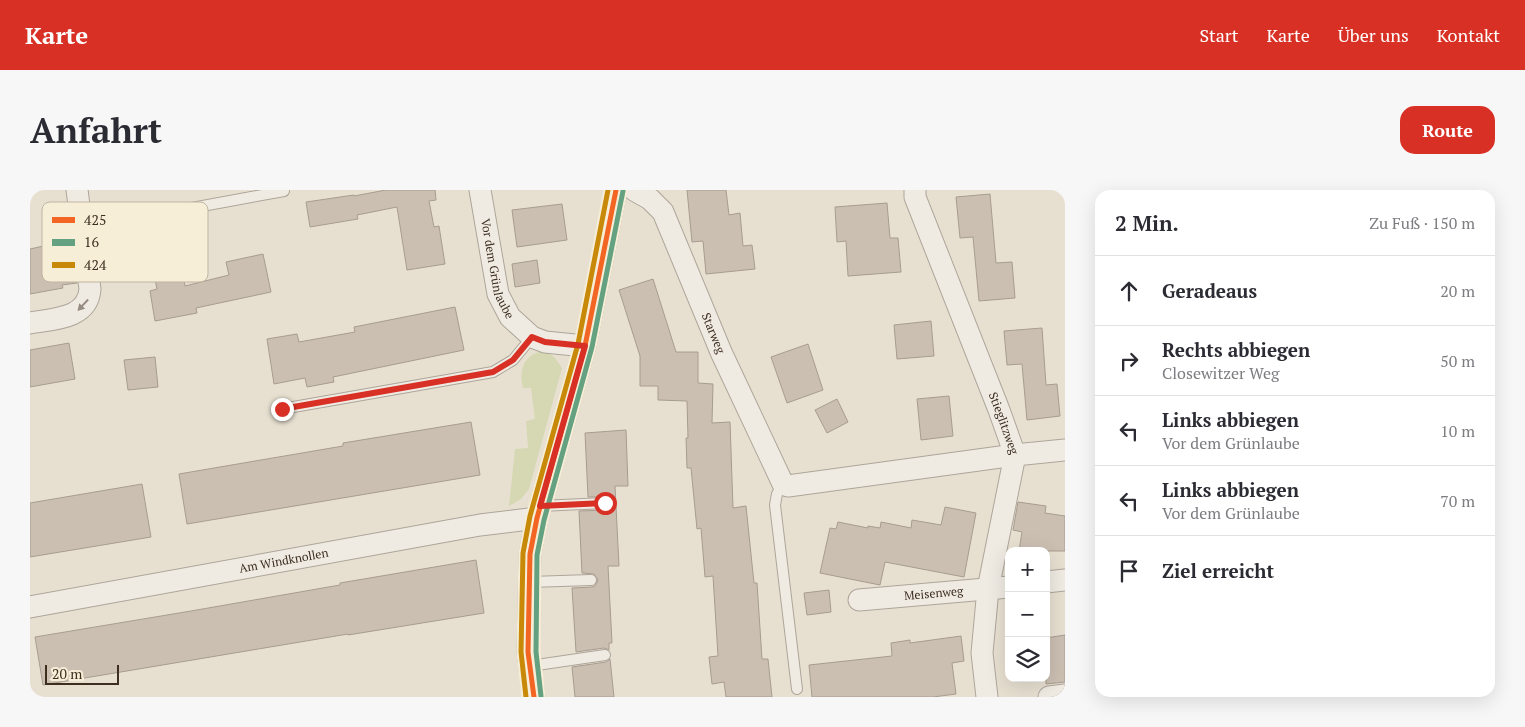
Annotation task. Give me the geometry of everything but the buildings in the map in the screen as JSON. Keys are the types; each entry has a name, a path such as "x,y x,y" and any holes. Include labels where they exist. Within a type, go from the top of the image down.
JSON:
{"street":[{"name":"Vor dem Grünlaube","path":"480,190 498,294 510,317 532,337 545,342 585,346"},
{"path":"534,697 528,652 530,554 538,512 585,346 616,190"},
{"name":"Starweg","path":"634,190 650,199 663,212 721,352 783,484"},
{"name":"Stieglitzweg","path":"915,190 915,197 1015,455 999,588 982,653 987,697"},
{"path":"30,323 76,313 89,299 89,282"},
{"path":"783,484 788,486 1065,450"},
{"name":"Am Windknollen","path":"30,606 480,525 538,512"},
{"path":"1050,582 1065,580"},
{"name":"Meisenweg","path":"858,600 999,588"},
{"path":"1049,697 1065,695"}],"lane":[{"path":"208,205 284,191"},
{"path":"282,409 493,372 513,360 532,337"},
{"path":"783,484 777,494 775,506 797,689"},
{"path":"538,512 605,503"},
{"path":"530,582 591,580"},
{"path":"530,666 605,655"}],"green space":[{"path":"546,351 555,358 562,368 529,489 521,499 509,506 515,449 528,448 526,421 535,419 531,388 523,388 523,368 528,358 539,352"}],"transit line":[{"name":"424","path":"526,697 521,652 523,553 530,516 578,344 608,190"},
{"name":"425","path":"534,697 528,652 530,554 537,518 585,346 616,190"},
{"name":"16","path":"541,696 536,652 537,555 544,520 592,347 623,191"}],"route":[{"path":"282,409 493,372 513,360 532,337 545,342 585,346 540,506 605,503"}]}
